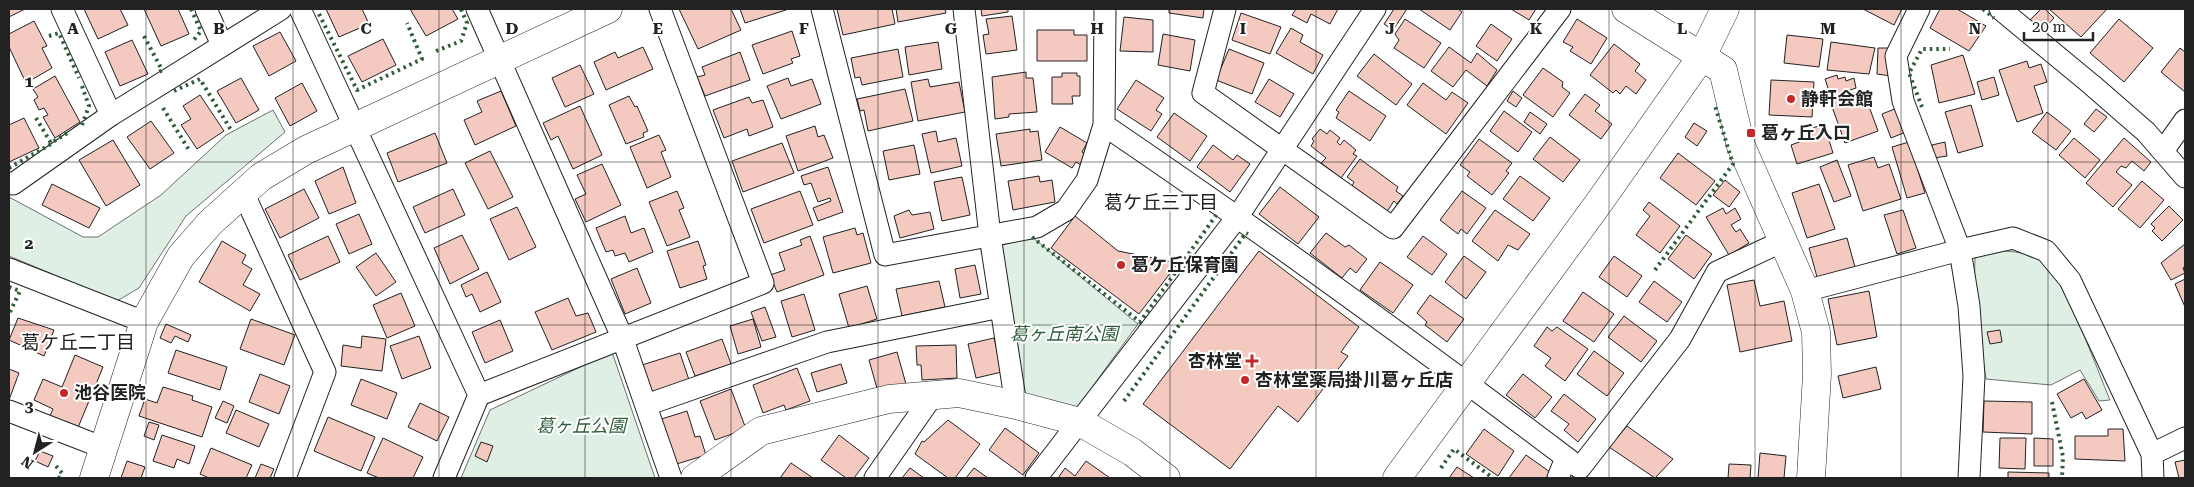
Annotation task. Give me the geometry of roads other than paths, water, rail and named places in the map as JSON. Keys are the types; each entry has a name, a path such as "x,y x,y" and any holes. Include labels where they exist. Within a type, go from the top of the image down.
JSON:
{"street":[{"path":"62,9 111,115"},
{"path":"206,9 222,45"},
{"path":"9,183 13,184 111,115 281,9"},
{"path":"300,9 478,395"},
{"path":"477,9 622,337 671,478"},
{"path":"94,478 144,322 181,256 210,223 242,192 261,177 306,150 354,126 608,9"},
{"path":"444,478 478,395 763,283 660,9"},
{"path":"822,9 885,255 1037,227 1066,210 1087,180 1104,125 1105,9"},
{"path":"964,9 990,236 1016,405"},
{"path":"1225,9 1204,93 1393,228 1560,9"},
{"path":"1036,478 1238,216 1375,9"},
{"path":"1626,9 1723,70 1741,146 1806,291 1816,332 1817,374 1811,478"},
{"path":"1397,478 1592,212 1702,56 1725,9"},
{"path":"1919,9 1896,56 1903,101 1960,250 1969,306 1974,376 1969,478"},
{"path":"2000,9 2146,132 2185,177"},
{"path":"2163,151 2185,120"},
{"path":"1104,125 1238,216 1468,383 1580,468 1680,339 1718,272 1783,241"},
{"path":"242,192 325,372 285,478"},
{"path":"1806,291 1960,250 2013,238 2046,251 2070,280 2152,454 2153,478"},
{"path":"9,269 144,322"},
{"path":"646,405 826,342 1000,306"},
{"path":"695,478 761,431 889,399 959,392 1080,422 1132,452 1166,478"},
{"path":"875,478 933,395"},
{"path":"9,411 104,448"},
{"path":"2152,454 2185,438"},
{"path":"1558,478 1566,458"}],"place":[{"name":"静軒会館","path":"1791,99"},
{"name":"葛ヶ丘入口","path":"1751,133"},
{"name":"葛ケ丘保育園","path":"1121,265"},
{"name":"杏林堂","path":"1252,361"},
{"name":"杏林堂薬局掛川葛ヶ丘店","path":"1245,380"},
{"name":"池谷医院","path":"64,393"}],"district":[{"name":"葛ケ丘三丁目","path":"1161,202"},
{"name":"葛ケ丘二丁目","path":"78,342"}],"park label":[{"name":"葛ヶ丘南公園","path":"1064,334"},
{"name":"葛ヶ丘公園","path":"581,426"}]}
